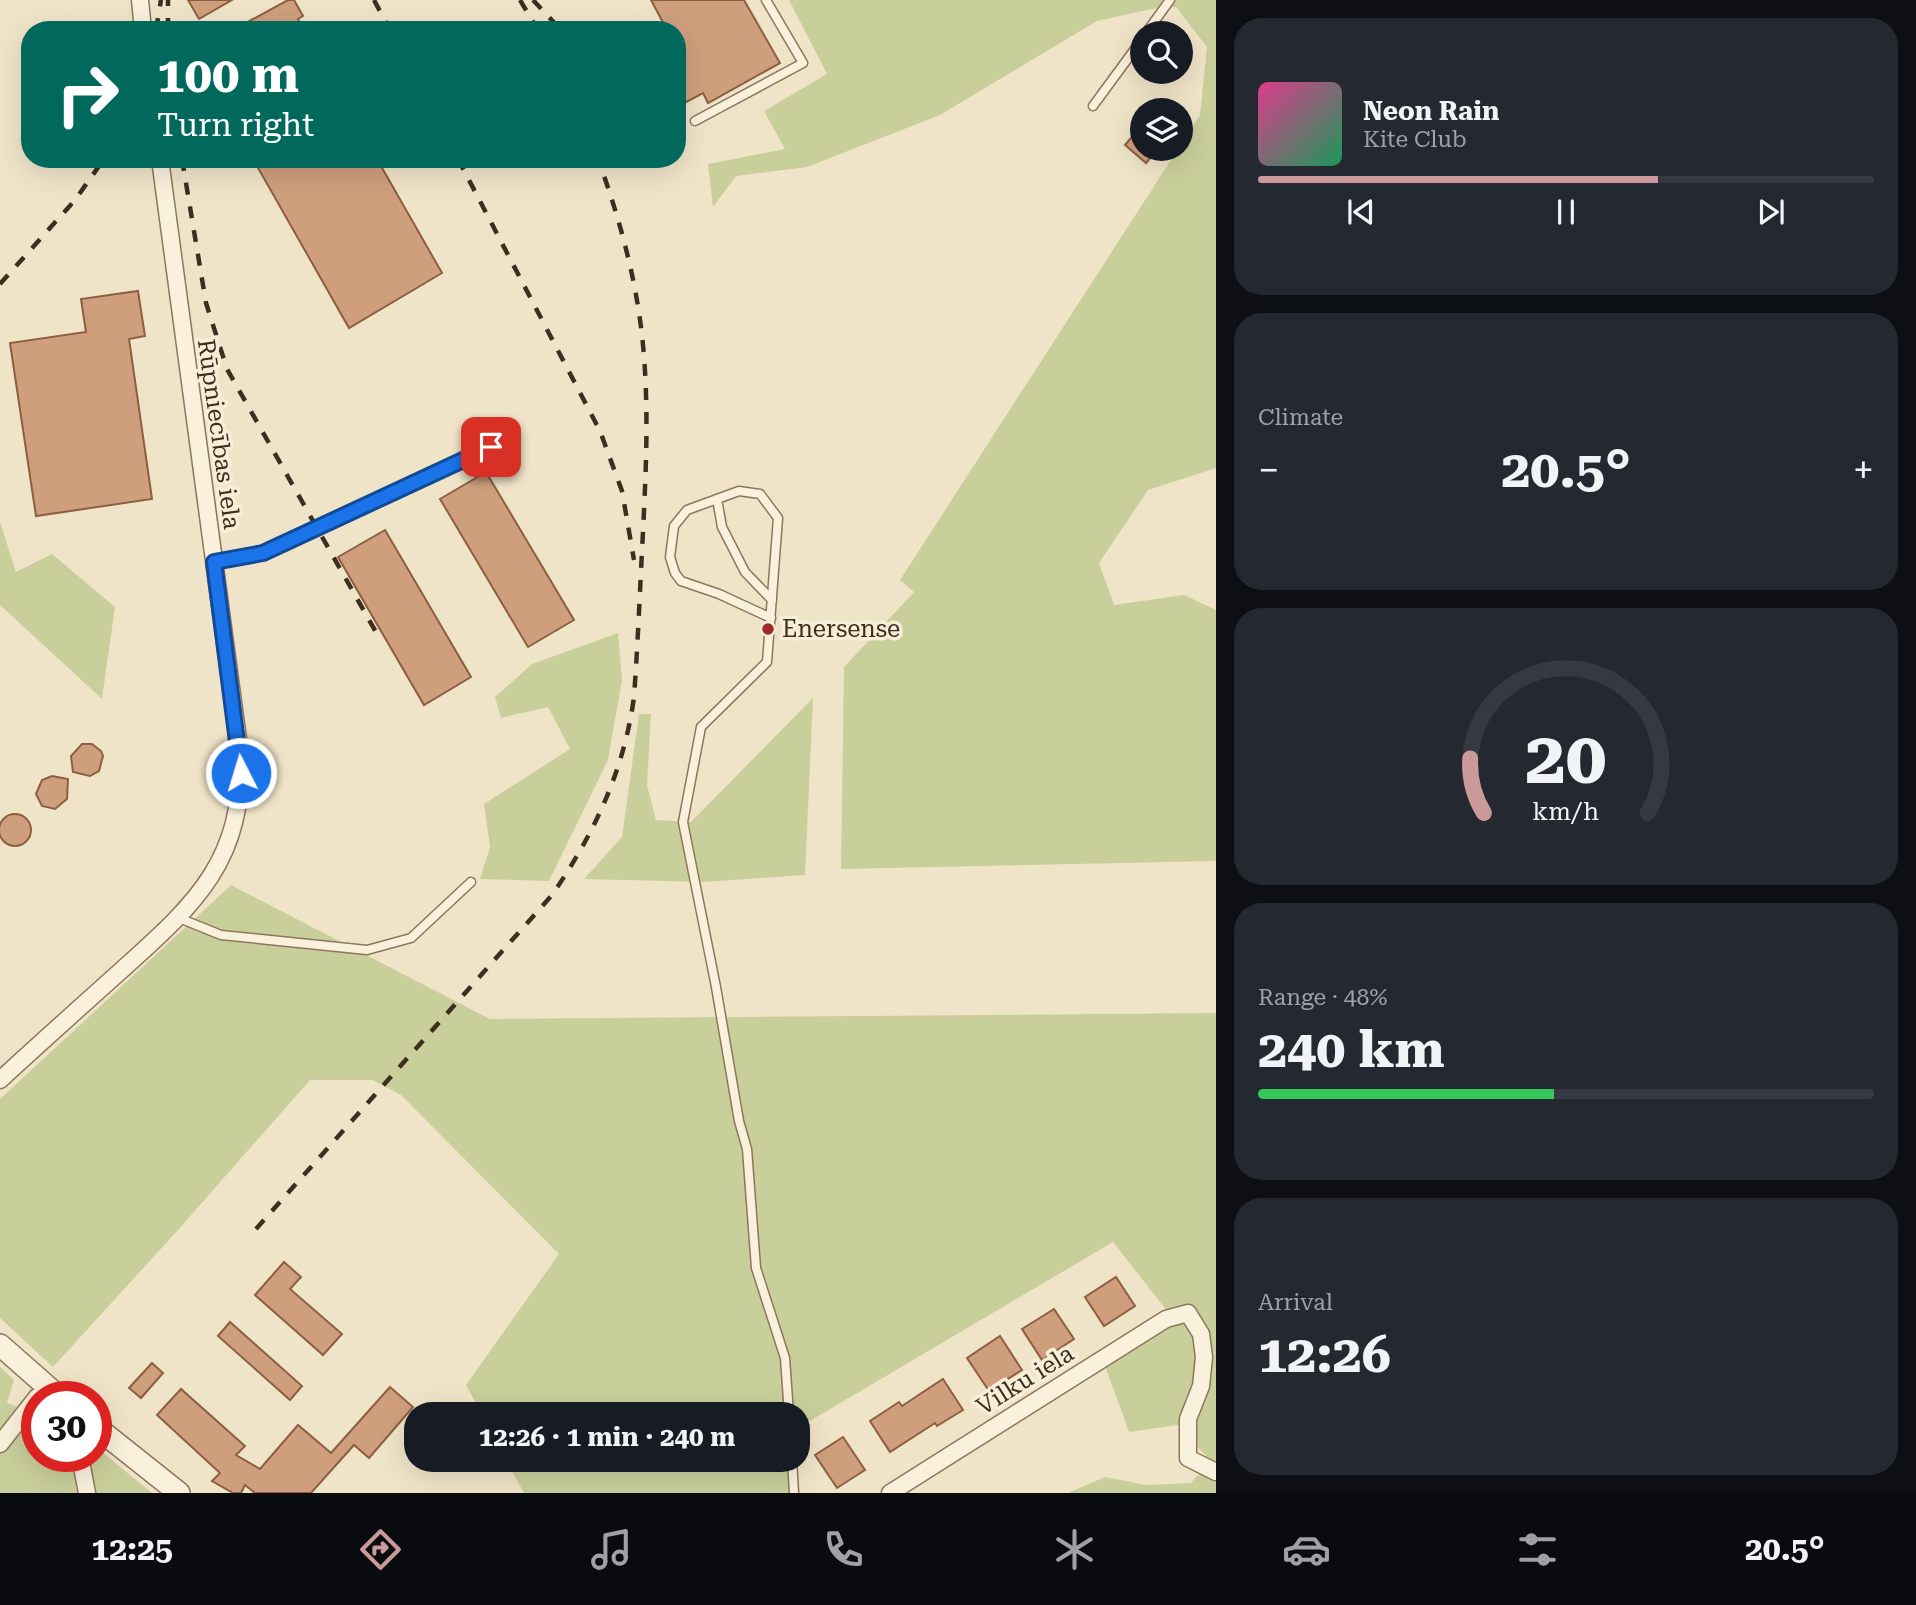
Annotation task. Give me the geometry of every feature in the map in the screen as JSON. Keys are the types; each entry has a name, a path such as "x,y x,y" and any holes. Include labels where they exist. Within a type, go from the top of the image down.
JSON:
{"street":[{"path":"140,0 142,21"},
{"name":"Rūpniecības iela","path":"0,1080 179,918 214,874 234,825 239,794 240,754 161,168"},
{"name":"Vilku iela","path":"890,1493 1166,1319 1188,1313 1201,1334 1204,1357 1201,1386 1188,1419 1188,1458 1216,1472"},
{"path":"0,1345 32,1381"},
{"path":"0,1444 21,1420"},
{"path":"112,1440 179,1493"},
{"path":"83,1472 88,1493"}],"lane":[{"path":"695,121 803,64 766,0"},
{"path":"1155,21 1170,0"},
{"path":"1093,106 1130,56"},
{"path":"214,562 263,553 491,447"},
{"path":"771,618 719,594 681,581 675,573 670,557 674,526 687,510 739,491 760,494 778,518 771,618 767,662 701,727 683,822 716,987 738,1121 747,1149 756,1268 785,1358 788,1402"},
{"path":"717,499 722,527 745,572 772,600"},
{"path":"179,918 221,935 367,950 411,938 471,882"},
{"path":"793,1472 794,1493"}],"green space":[{"path":"789,0 1216,0 1216,468 1148,490 1099,563 1114,605 1184,595 1216,610 1216,861 841,869 844,667 914,592 900,580 1170,161 1193,161 1193,126 1200,115 1207,47 1193,29 1193,21 1187,21 1176,7 1152,9 1097,21 940,115 807,167 736,176 713,207 708,164 785,149 764,111 827,74"},
{"path":"0,522 16,572 52,554 115,607 102,699 0,605"},
{"path":"618,633 622,680 608,760 549,881 480,879 490,847 484,804 570,749 548,707 501,718 495,697 532,664"},
{"path":"813,698 805,875 704,882 584,879 622,837 639,714 651,714 647,785 656,820 691,822"},
{"path":"231,885 490,1019 1216,1013 1216,1493 1068,1493 1105,1477 1146,1485 1191,1483 1210,1460 1177,1425 1129,1432 1105,1366 1175,1321 1113,1242 810,1421 810,1402 784,1400 475,1402 466,1385 559,1254 401,1095 373,1080 310,1080 53,1367 0,1318 0,1099"},
{"path":"0,1367 14,1380 7,1403 21,1408 21,1472 112,1472 112,1460 152,1493 0,1493"},
{"path":"513,1472 789,1472 790,1493 524,1493"}],"building":[{"path":"188,0 232,0 199,19"},
{"path":"288,0 294,0 303,16 299,21 250,21"},
{"path":"651,0 744,0 780,63 708,103 703,93 686,102 686,21 662,21"},
{"path":"258,168 382,168 442,273 349,328"},
{"path":"138,291 145,336 129,339 152,499 36,516 10,343 86,332 81,299"},
{"path":"486,472 574,620 528,647 440,499"},
{"path":"385,530 471,677 424,705 338,557"},
{"path":"82,744 92,744 103,756 99,771 90,776 73,772 71,756"},
{"path":"52,776 68,779 67,799 55,809 42,806 36,794 42,780"},
{"path":"15,814 27,818 31,830 27,842 15,846 3,842 -1,830 3,818"},
{"path":"284,1262 301,1277 290,1289 342,1334 323,1355 255,1295"},
{"path":"1116,1277 1135,1306 1104,1326 1085,1297"},
{"path":"1054,1309 1074,1339 1042,1360 1022,1329"},
{"path":"230,1322 302,1386 290,1400 218,1336"},
{"path":"1000,1336 1022,1370 989,1391 967,1358"},
{"path":"152,1363 163,1373 141,1398 129,1388"},
{"path":"943,1379 963,1410 937,1426 935,1423 890,1452 870,1421 899,1402 902,1406"},
{"path":"390,1387 407,1402 404,1402 404,1417 369,1458 354,1445 311,1493 255,1493 245,1485 241,1493 233,1493 212,1481 220,1473 157,1415 181,1389 245,1446 236,1455 260,1469 298,1425 331,1453"},
{"path":"843,1437 865,1470 837,1488 815,1455"}],"railway":[{"path":"158,21 161,0"},
{"path":"168,0 168,21"},
{"path":"374,0 385,21"},
{"path":"520,0 533,21"},
{"path":"533,0 553,21"},
{"path":"0,284 75,200 98,168"},
{"path":"184,168 206,303 227,369 381,641"},
{"path":"463,168 600,431 622,491 634,560"},
{"path":"256,1229 552,895 594,825 615,776 634,697 645,485 646,392 643,345 632,274 601,168"}],"place":[{"name":"Enersense","path":"768,629"}],"route":[{"path":"241,773 214,562 263,553 491,447"}]}
